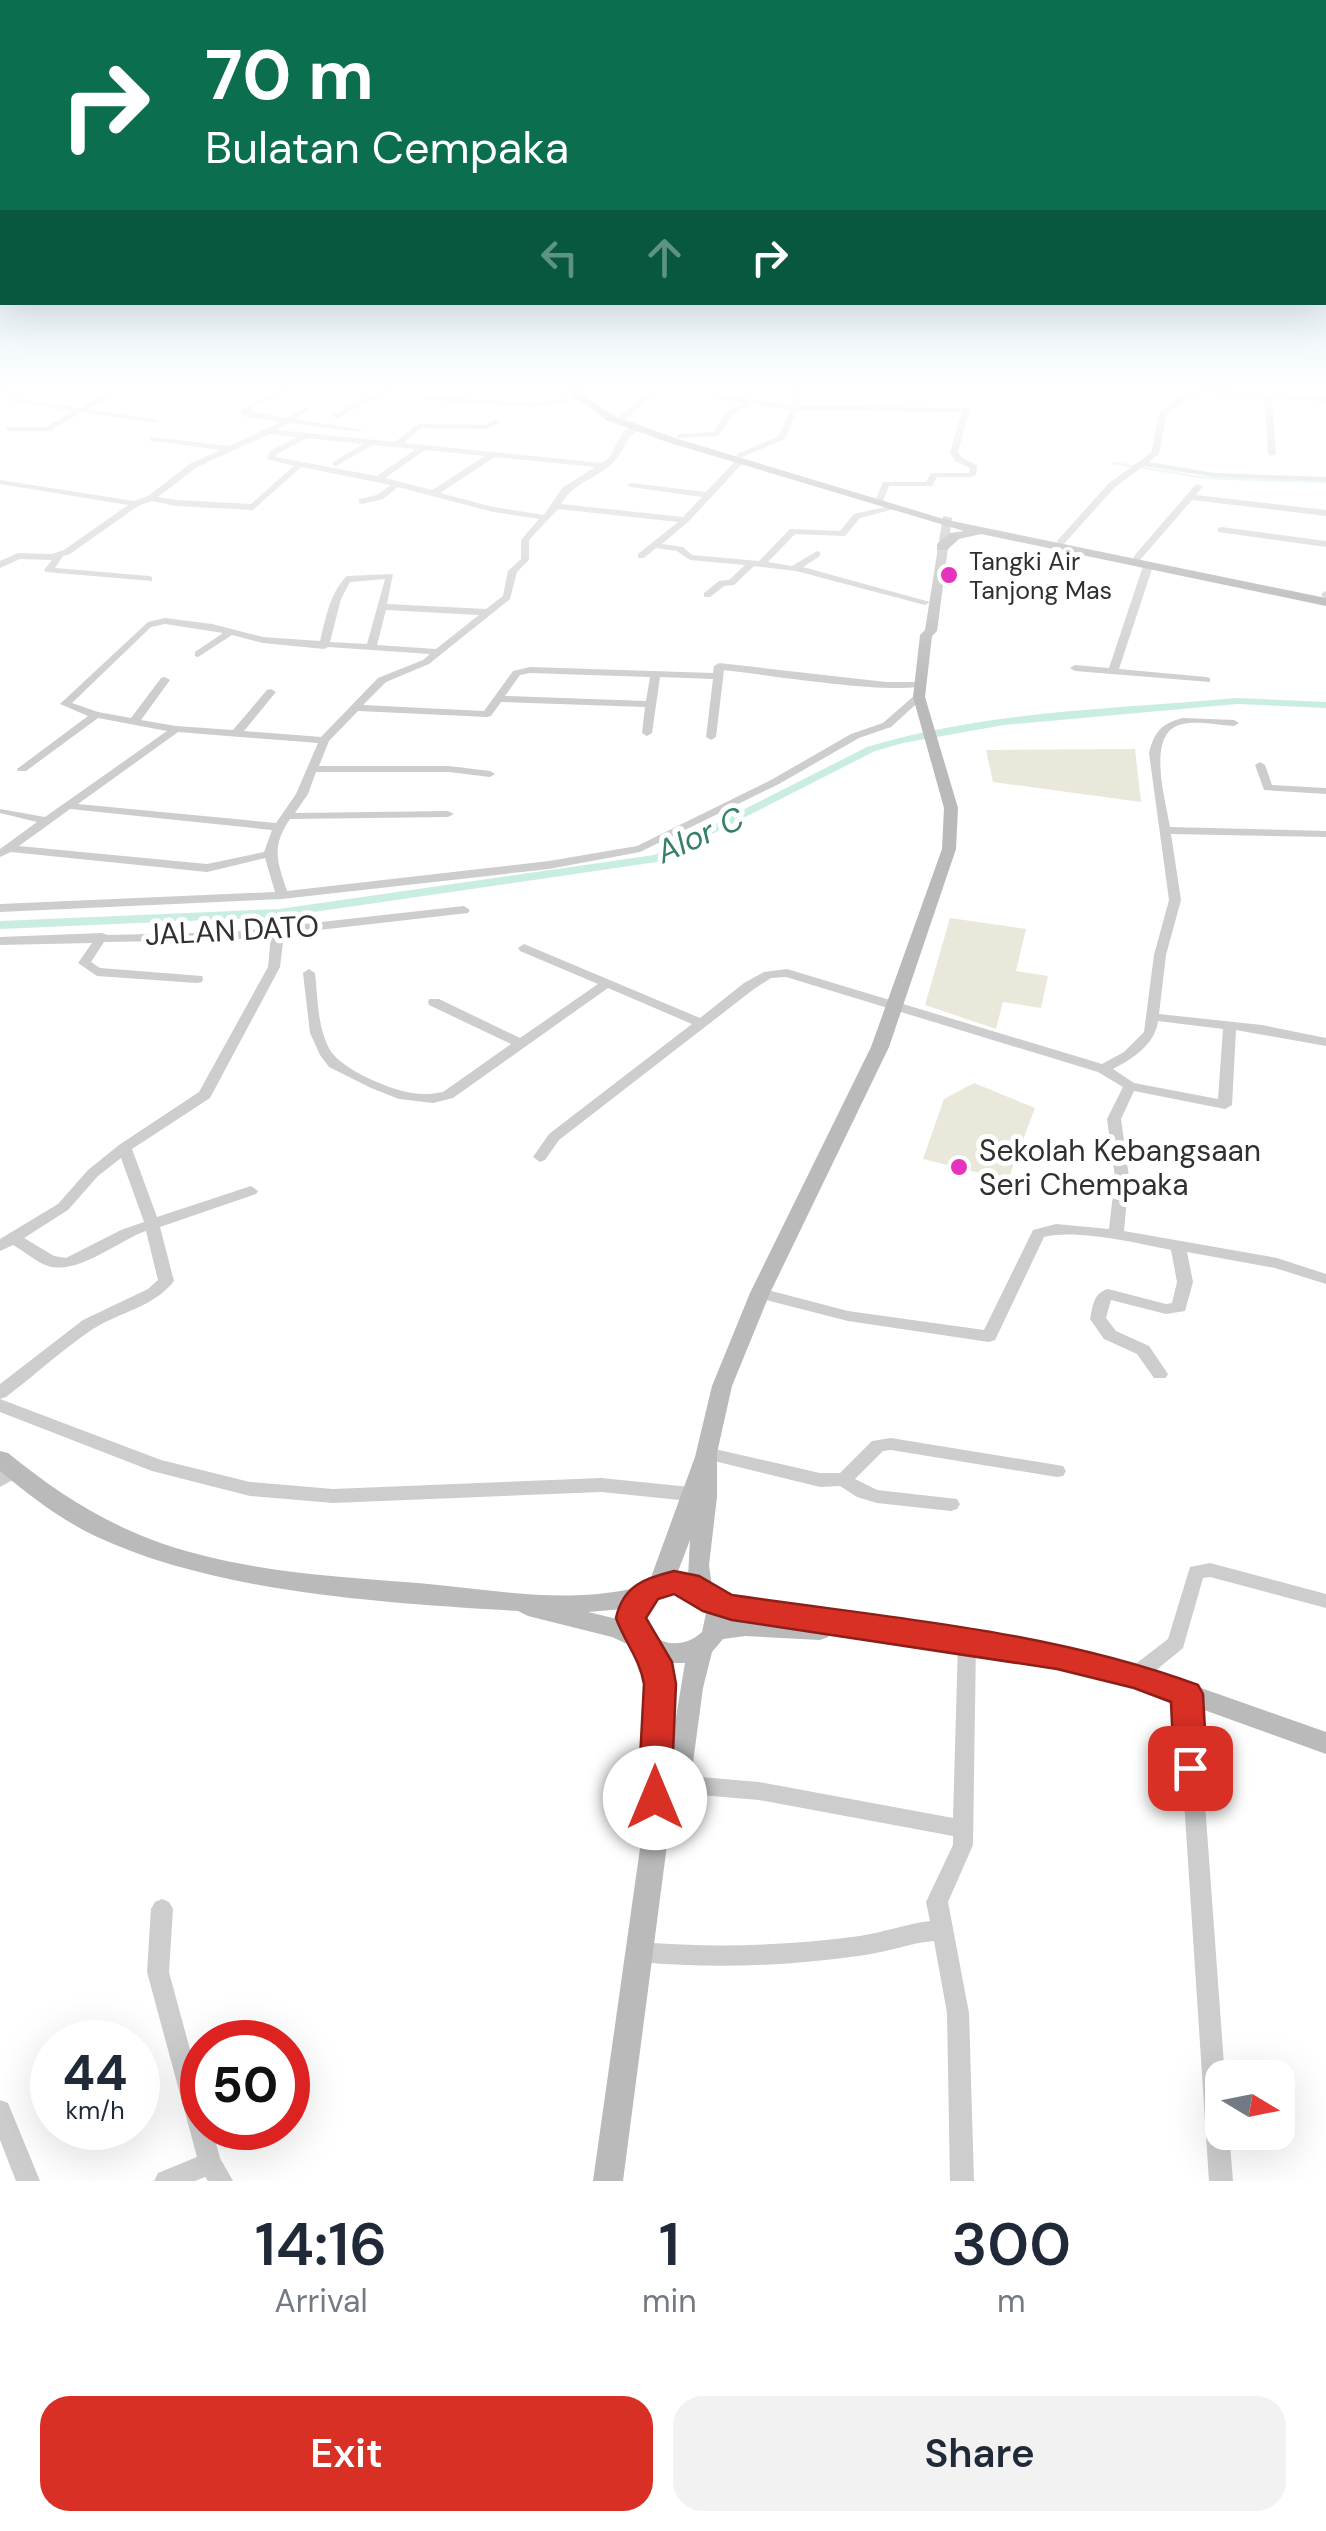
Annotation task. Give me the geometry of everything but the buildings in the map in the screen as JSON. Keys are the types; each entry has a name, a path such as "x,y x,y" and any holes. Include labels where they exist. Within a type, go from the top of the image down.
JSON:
{"main road":[{"path":"843,490 908,512 930,526 1060,543 1142,562"},
{"path":"886,503 961,534 992,534"},
{"path":"940,527 1326,597"},
{"path":"608,2181 657,1820 653,1777 660,1684 656,1662 631,1618 679,1543 722,1386 760,1293 896,1007 951,835 951,808 919,691 926,636 922,628 925,602 940,527"},
{"path":"926,636 931,631 940,527"},
{"path":"657,1820 677,1784 718,1611 708,1596 698,1565 706,1497 706,1454"},
{"path":"5,1470 99,1526 211,1566 325,1584 504,1600 599,1602 688,1584 708,1596 882,1632"},
{"path":"504,1600 616,1628 680,1654 709,1638 745,1626 882,1632 1057,1656 1136,1676 1326,1743"}],"street":[{"path":"48,490 135,504"},
{"path":"149,579 49,570 60,556 162,490"},
{"path":"151,498 253,506 272,490"},
{"path":"362,501 373,500 388,490"},
{"path":"417,490 543,517"},
{"path":"432,494 439,490"},
{"path":"282,895 269,854 324,740 382,680 426,662 511,591 513,571 527,553 524,540 567,490"},
{"path":"663,490 708,495"},
{"path":"641,556 685,520 713,490"},
{"path":"707,595 757,564 793,532 842,534 858,516 886,503 886,490"},
{"path":"1060,543 1110,490"},
{"path":"1112,671 1142,562 1196,490"},
{"path":"1191,497 1326,514"},
{"path":"556,506 685,520"},
{"path":"1221,530 1326,544"},
{"path":"654,545 680,550 690,557 798,568 925,602"},
{"path":"798,568 817,554"},
{"path":"0,565 18,556 60,556"},
{"path":"324,646 336,599 347,579 390,576 371,648"},
{"path":"381,608 486,612"},
{"path":"212,627 224,613"},
{"path":"324,740 176,730 96,715 69,707 67,700 148,625 160,620 212,627 263,640 438,652"},
{"path":"198,654 232,631"},
{"path":"711,737 716,676 718,666 725,664 919,691"},
{"path":"1074,668 1206,680"},
{"path":"356,708 479,715 493,709 514,676 523,671 716,676"},
{"path":"648,734 655,674"},
{"path":"136,720 164,680"},
{"path":"0,908 282,895 550,866 640,849 675,835 855,736 887,724 919,691"},
{"path":"237,732 271,692"},
{"path":"500,698 652,704"},
{"path":"22,769 96,715"},
{"path":"1103,1069 1141,1045 1150,1033 1160,955 1175,900 1154,753 1159,730 1177,722 1234,723"},
{"path":"5,851 176,730"},
{"path":"1260,765 1268,788 1326,791"},
{"path":"312,770 449,769 490,774"},
{"path":"69,806 280,827"},
{"path":"4,811 47,821"},
{"path":"289,816 448,814"},
{"path":"1168,830 1326,834"},
{"path":"5,851 206,868 235,858 269,854"},
{"name":"JALAN DATO","path":"0,941 278,931 464,910"},
{"path":"7,1242 63,1208 93,1173 124,1148 205,1095 274,967 278,931"},
{"path":"102,938 84,963 96,972 197,979"},
{"path":"524,948 700,1023"},
{"path":"540,1157 554,1136 749,986 768,976 788,973 1103,1069 1130,1086 1226,1105 1230,1026"},
{"path":"309,974 313,1014 326,1056 334,1064 402,1097 420,1101 448,1095 607,983"},
{"path":"434,1002 521,1044"},
{"path":"1153,1017 1326,1042"},
{"path":"1116,1235 1122,1176 1114,1119 1130,1086"},
{"path":"0,1393 89,1324 162,1287 166,1274 124,1148"},
{"path":"7,1242 50,1260 68,1263 152,1224 250,1191"},
{"path":"760,1293 848,1316 989,1336 1038,1234 1056,1229 1116,1235 1276,1263 1326,1279"},
{"path":"1160,1374 1143,1350 1108,1334 1098,1320 1102,1299 1108,1294 1171,1310 1180,1307 1186,1282 1178,1245"},
{"path":"0,1405 158,1466 280,1492 333,1496 570,1485 690,1494"},
{"path":"706,1454 820,1480 844,1480 878,1446 891,1444 1056,1471"},
{"path":"844,1480 850,1488 876,1495 951,1504"},
{"path":"1136,1676 1176,1643 1196,1572 1210,1570 1326,1601"},
{"path":"962,2181 958,2013 937,1902 963,1845 966,1642"},
{"path":"1187,1694 1220,2181"},
{"path":"677,1784 759,1791 964,1829"},
{"path":"162,1908 158,1972 215,2172 166,2181"},
{"path":"640,1952 708,1959 766,1956 864,1946 942,1931"},
{"path":"0,2111 28,2181"}],"shaded area":[{"path":"1135,749 1141,802 993,782 986,750"},
{"path":"950,918 1026,929 1016,971 1048,976 1041,1008 1003,1002 996,1029 925,1005"},
{"path":"974,1083 1035,1108 1008,1180 923,1159 944,1099"}],"waterway":[{"name":"Alor C","path":"0,925 279,913 657,858 871,749 901,740 1004,722 1237,701 1326,705"}],"place":[{"name":"Tangki Air Tanjong Mas","path":"949,575"},
{"name":"Sekolah Kebangsaan Seri Chempaka","path":"959,1167"}],"route":[{"path":"655,1798 660,1684 656,1662 638,1638 631,1618 633,1607 648,1590 674,1582 688,1584 714,1602 732,1608 1057,1656 1187,1694 1190,1768"}]}
